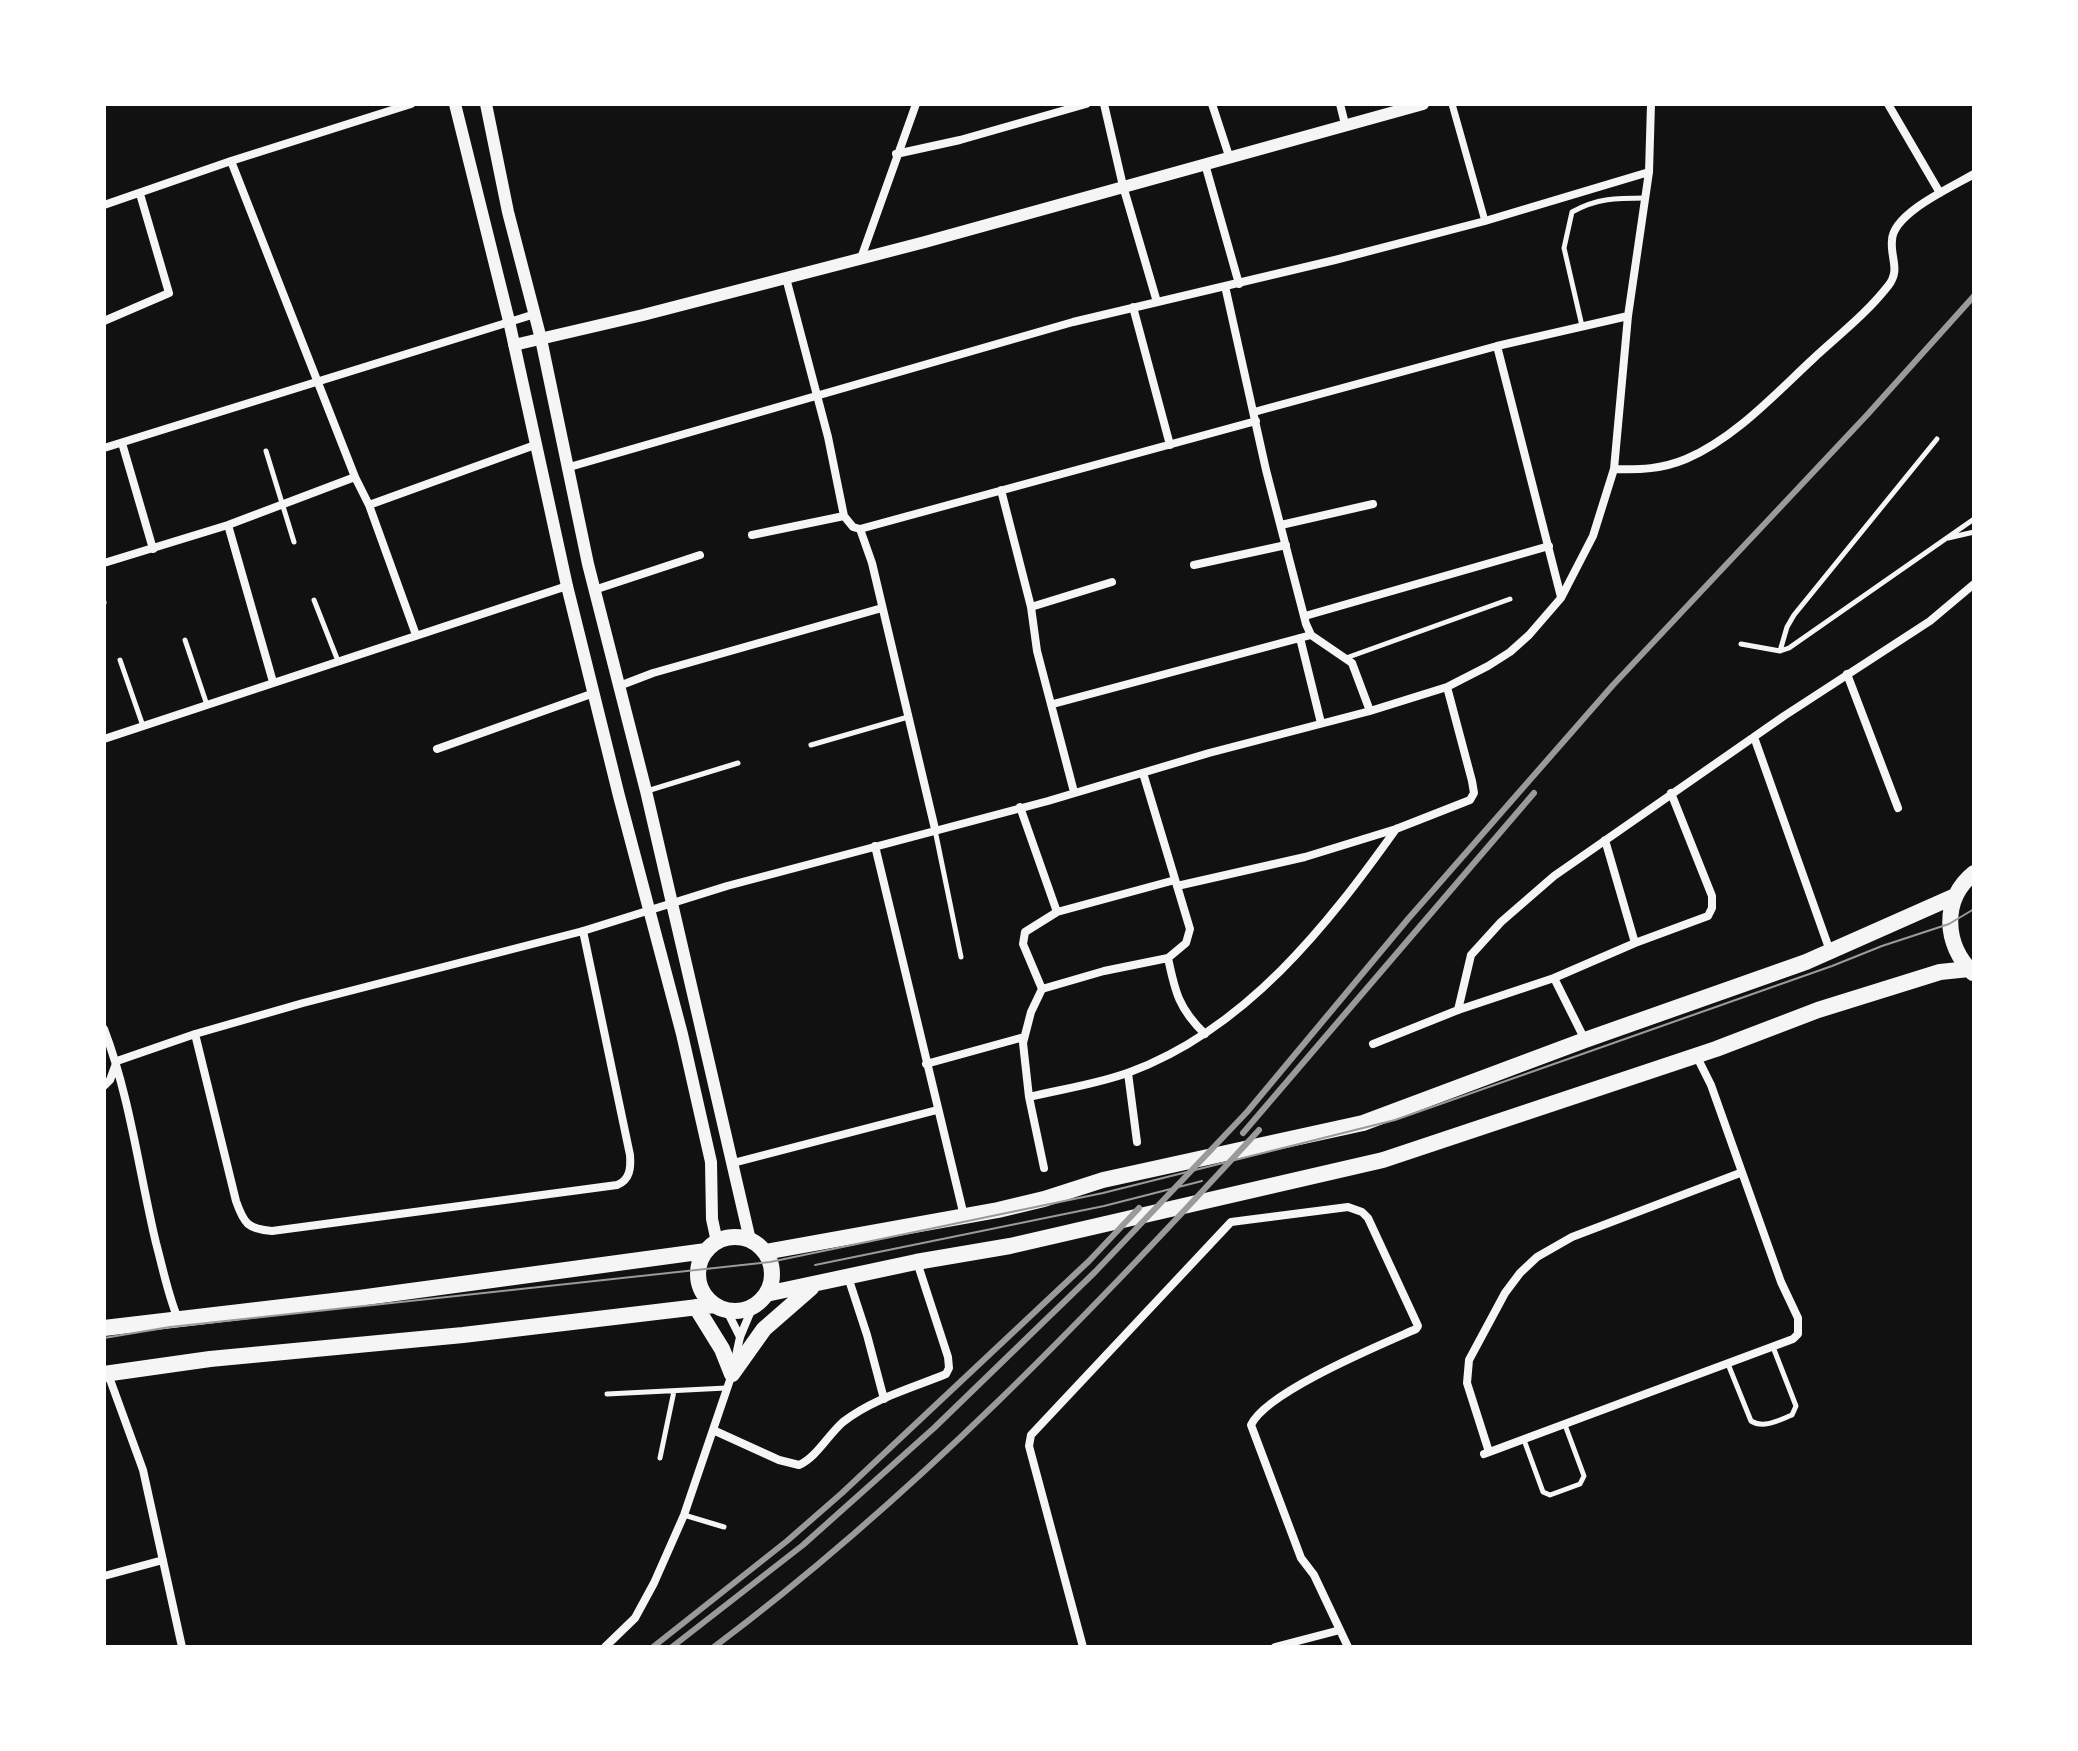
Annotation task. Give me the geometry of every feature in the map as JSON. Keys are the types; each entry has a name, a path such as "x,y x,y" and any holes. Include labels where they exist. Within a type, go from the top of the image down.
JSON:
{"main road":[{"path":"1972,971 1957,953 1950,934 1955,896 1974,873"},
{"path":"765,1252 1044,1199 1103,1180 1390,1115 1585,1040 1830,952 1955,896"},
{"path":"106,1373 696,1307 740,1310 753,1306 766,1294 916,1262 1010,1246 1383,1160 1695,1055 1818,1010 1940,972 1972,971"},
{"path":"104,1328 711,1246 728,1238 750,1240 765,1252 772,1273 766,1294"},
{"path":"711,1246 698,1271 699,1282 705,1295 720,1307"},
{"path":"729,1381 764,1329 815,1284"},
{"path":"696,1307 722,1349 729,1381"}],"street":[{"path":"104,205 411,104"},
{"path":"455,104 509,321 567,586 682,1034 711,1162 711,1246"},
{"path":"486,104 508,212 541,339 594,590 646,791 750,1240"},
{"path":"861,258 916,104"},
{"path":"896,154 960,140 1086,104"},
{"path":"1104,104 1123,186 1157,302"},
{"path":"1212,104 1229,156"},
{"path":"1340,104 1345,124"},
{"path":"514,345 786,278 1423,104"},
{"path":"1452,104 1485,221"},
{"path":"117,1061 195,1034 583,931 727,886 1370,711 1447,687 1510,652 1548,616 1561,598 1593,536 1614,469 1628,316 1649,172 1651,104"},
{"path":"1888,104 1940,193"},
{"path":"231,161 355,477 369,505 416,635"},
{"path":"1205,164 1239,284"},
{"path":"566,468 1133,307 1239,284 1485,221 1649,172"},
{"path":"1614,469 1659,468 1687,458 1721,440 1882,293 1896,271 1891,241 1897,223 1974,174"},
{"path":"104,321 169,293 140,194"},
{"path":"786,278 828,437 844,516 853,527 860,529 1170,445 1497,346 1628,316"},
{"path":"1225,286 1281,525 1311,635 1352,663 1370,711"},
{"path":"1133,307 1170,445"},
{"path":"104,448 535,314"},
{"path":"1497,346 1561,598"},
{"path":"122,443 153,549"},
{"path":"369,505 535,445"},
{"path":"104,563 228,525 355,477"},
{"path":"1001,490 1031,607 1037,651 1074,792"},
{"path":"1281,525 1373,504"},
{"path":"752,535 844,516"},
{"path":"228,525 273,682"},
{"path":"860,529 872,563 935,829"},
{"path":"1194,565 1286,545"},
{"path":"1305,616 1549,546"},
{"path":"594,590 700,555"},
{"path":"1031,607 1112,582"},
{"path":"1458,1010 1467,963 1480,943 1554,876 1671,793 1930,621 1974,584"},
{"path":"104,739 567,586"},
{"path":"619,686 653,673 882,608"},
{"path":"1053,704 1311,635"},
{"path":"1300,638 1321,723"},
{"path":"1847,674 1898,808"},
{"path":"1044,1168 1029,1097 1024,1037 1042,989 1032,969 1023,936 1028,930 1057,912 1176,883 1305,857 1396,829 1464,803 1473,796 1472,781 1447,687"},
{"path":"437,749 594,693"},
{"path":"1754,737 1830,952"},
{"path":"1042,989 1104,971 1168,958 1190,938 1189,919 1143,773"},
{"path":"1373,1044 1703,919 1712,908 1712,896 1671,793"},
{"path":"1020,807 1057,912"},
{"path":"1029,1097 1128,1073 1186,1047 1205,1034 1286,966 1353,890 1396,829"},
{"path":"1605,840 1635,943"},
{"path":"875,846 964,1216"},
{"path":"195,1034 236,1201 245,1222 257,1230 272,1231 617,1185 627,1179 631,1167 630,1155 583,931"},
{"path":"1168,958 1180,1005 1205,1034"},
{"path":"1554,978 1585,1040"},
{"path":"104,1029 117,1061 146,1201 178,1319"},
{"path":"926,1064 1024,1037"},
{"path":"1695,1055 1711,1085 1740,1173 1800,1325 1797,1336 1486,1453 1466,1374 1476,1343 1520,1273 1537,1257 1572,1237 1740,1173"},
{"path":"104,1086 110,1080 117,1061"},
{"path":"1128,1073 1137,1142"},
{"path":"733,1163 937,1110"},
{"path":"1083,1647 1050,1533 1029,1446 1031,1435 1231,1222 1348,1207 1368,1218 1418,1326 1291,1389 1260,1413 1251,1425 1301,1558 1314,1575 1348,1647"},
{"path":"713,1430 779,1460 799,1465 809,1460 845,1421 884,1399 946,1374 949,1368 933,1306 916,1262"},
{"path":"848,1277 884,1399"},
{"path":"605,1647 635,1618 648,1598 684,1515 729,1381 740,1337 753,1306"},
{"path":"720,1307 740,1337"},
{"path":"106,1373 143,1470 182,1647"},
{"path":"104,1576 163,1560"},
{"path":"1275,1647 1340,1630"}],"lane":[{"path":"1582,327 1564,248 1572,212 1590,202 1645,198"},
{"path":"1780,651 1794,615 1937,439"},
{"path":"266,451 294,542"},
{"path":"1741,644 1780,651 1789,648 1974,519"},
{"path":"1946,538 1974,532"},
{"path":"1346,658 1510,599"},
{"path":"314,600 338,661"},
{"path":"185,640 207,705"},
{"path":"120,660 143,726"},
{"path":"811,745 909,717"},
{"path":"646,791 738,763"},
{"path":"935,829 961,957"},
{"path":"1728,1364 1751,1421 1761,1425 1777,1421 1792,1415 1796,1406 1773,1347"},
{"path":"607,1394 674,1391 729,1381"},
{"path":"660,1458 674,1391"},
{"path":"1523,1440 1543,1492 1550,1495 1569,1489 1584,1480 1565,1425"},
{"path":"684,1515 724,1527"}],"tram line":[{"path":"104,1338 170,1327 770,1262 1103,1193 1395,1120 1949,924 1974,909"},
{"path":"815,1265 1104,1206 1202,1181"}],"railway":[{"path":"672,1647 803,1545 934,1428 1095,1272 1247,1112 1408,919 1613,685 1867,415 1974,296"},
{"path":"1243,1133 1534,793"},
{"path":"714,1647 860,1529 930,1466 1065,1335 1259,1130"},
{"path":"653,1647 787,1541 842,1493 1089,1261 1139,1208"}]}
